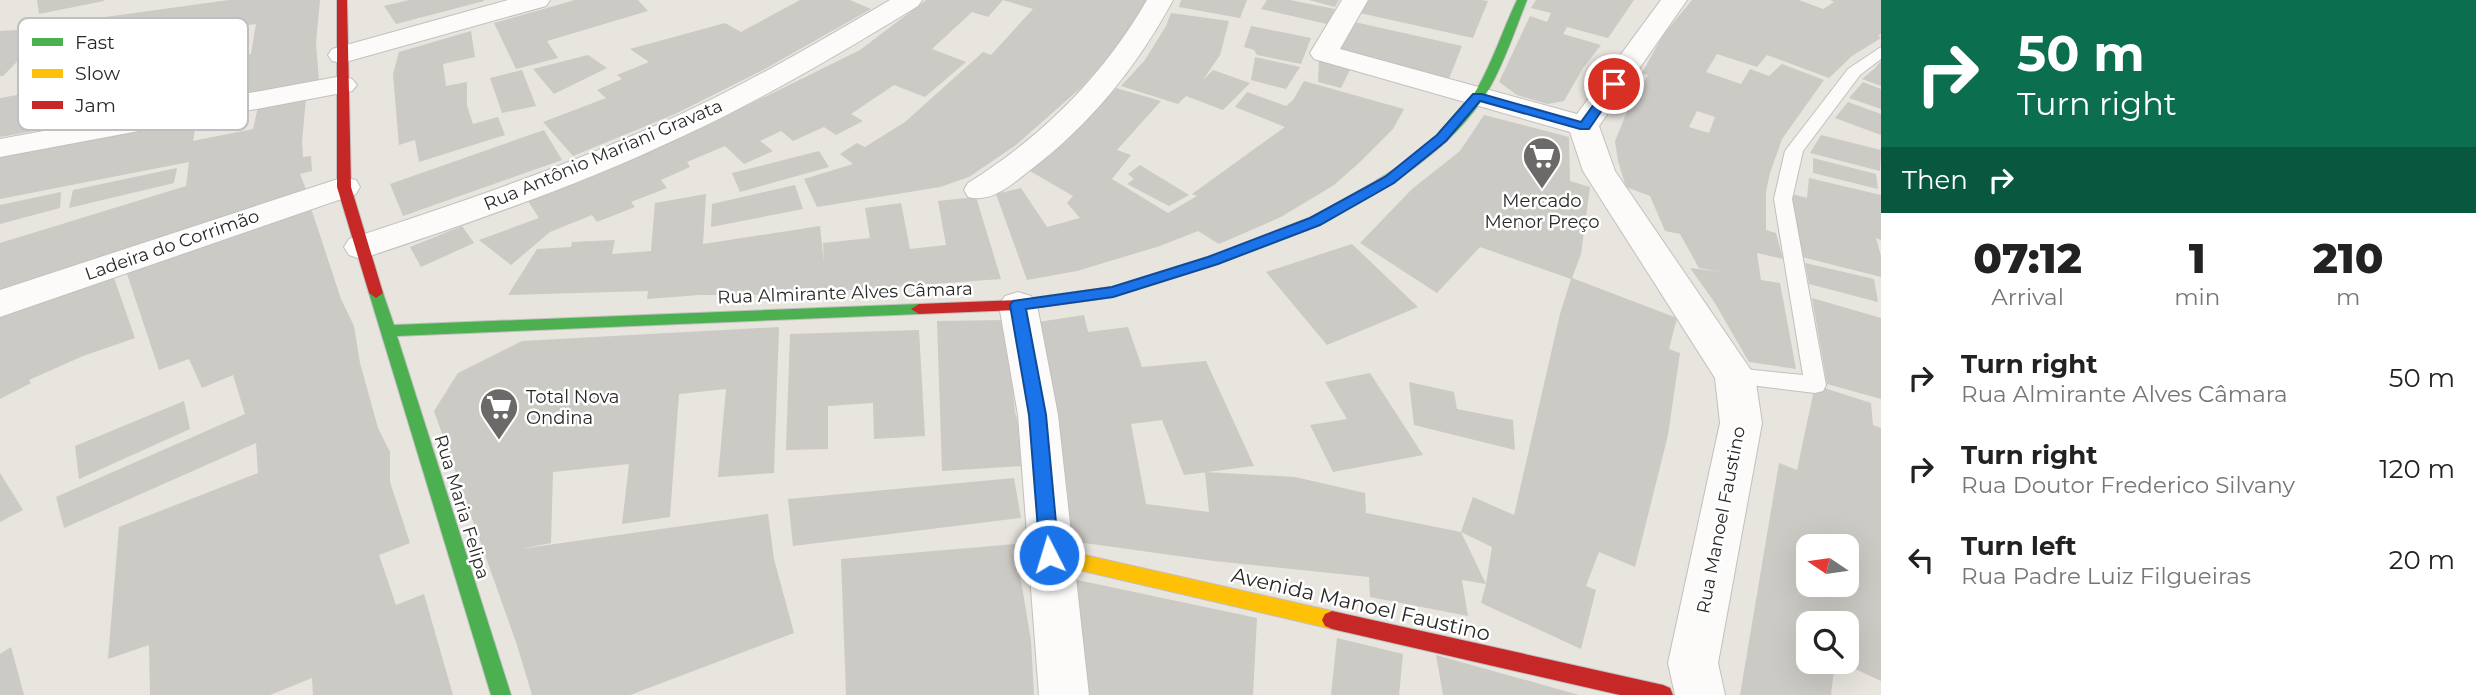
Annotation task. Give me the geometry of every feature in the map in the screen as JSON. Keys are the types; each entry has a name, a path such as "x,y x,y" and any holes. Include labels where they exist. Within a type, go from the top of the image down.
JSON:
{"street":[{"path":"342,0 344,187 387,331"},
{"path":"248,91 342,70 537,0"},
{"name":"Rua Antônio Mariani Gravata","path":"361,247 522,192 670,131 810,59 909,0"},
{"path":"980,190 999,179 1040,146 1121,66 1160,0"},
{"path":"1354,0 1324,53 1584,126"},
{"name":"Rua Almirante Alves Câmara","path":"387,331 1018,305 1113,292 1213,260 1315,221 1390,180 1442,138 1478,97 1522,0"},
{"path":"1584,126 1674,0"},
{"path":"1584,126 1599,172 1735,376"},
{"path":"0,148 79,130"},
{"name":"Ladeira do Corrimão","path":"0,304 344,187"},
{"path":"1018,305 1038,415 1064,695"},
{"name":"Rua Maria Felipa","path":"387,331 501,695"},
{"name":"Rua Manoel Faustino","path":"1700,695 1692,663 1741,423 1735,376"},
{"name":"Avenida Manoel Faustino","path":"1049,555 1663,695"}],"lane":[{"path":"1735,376 1815,385 1783,199 1794,150 1854,72 1881,52"}],"building":[{"path":"37,0 103,0 104,1 39,14"},
{"path":"229,0 320,0 316,43 319,81 248,93 248,55 251,54 256,24 248,25 248,18 105,17"},
{"path":"409,0 484,1 396,24 384,6"},
{"path":"575,0 638,0 648,11 547,41 558,58 516,69 494,23"},
{"path":"800,0 850,0 871,9 763,70 675,114 573,156 543,122 606,98 597,90 622,79 617,75 649,62 630,49 725,23 741,32"},
{"path":"926,0 1003,0 988,17 972,12 932,49 966,62 925,97 894,85 851,114 863,121 836,135 824,127 793,141 781,131 760,141 773,151 744,164 725,146 687,162 690,167 661,180 667,188 631,202 635,207 597,222 592,215 550,232 511,265 479,240 539,218 526,198 703,126 860,50"},
{"path":"1003,0 1147,0 1127,34 1084,85 1016,145 969,177 940,187 817,207 804,179 853,164 840,154 857,143 865,147 905,122 983,52 991,55 1033,9"},
{"path":"1181,0 1247,0 1240,18 1179,7"},
{"path":"1267,0 1290,0 1335,9 1327,24 1261,9"},
{"path":"1309,0 1339,0 1335,7"},
{"path":"1362,0 1488,1 1473,38 1355,12"},
{"path":"1536,0 1634,0 1608,38 1567,27 1563,34 1601,45 1583,68 1564,101 1547,104 1517,95 1499,82 1530,16 1547,22 1551,13 1531,8"},
{"path":"1692,0 1799,0 1823,9 1834,2 1830,0 1881,0 1881,34 1878,35 1881,38 1852,56 1829,78 1767,55 1757,67 1717,54 1706,72 1741,84 1750,69 1769,76 1782,64 1824,80 1782,139 1770,173 1766,192 1766,230 1776,233 1783,259 1757,253 1761,280 1780,283 1796,369 1749,362 1713,300 1690,268 1722,272 1699,268 1680,234 1665,231 1650,196 1626,187 1615,141 1629,107 1648,75 1642,73 1663,35","holes":["1697,111 1715,117 1709,133 1689,127"]},
{"path":"1171,13 1229,21 1220,55 1203,80 1213,70 1250,83 1223,110 1186,96 1178,104 1121,86 1145,60"},
{"path":"1350,21 1462,46 1448,81 1335,52"},
{"path":"1251,26 1311,38 1301,64 1257,55 1254,50 1244,47"},
{"path":"18,30 18,61 3,76 0,76 0,31"},
{"path":"471,31 475,57 443,64 446,86 467,82 467,106 473,124 498,117 505,135 419,162 415,140 399,145 393,74 399,52"},
{"path":"588,55 607,68 554,94 533,69"},
{"path":"1255,57 1300,67 1286,89 1251,80"},
{"path":"1319,59 1353,64 1341,88 1318,82"},
{"path":"1881,61 1881,86 1862,79 1875,68"},
{"path":"522,70 536,106 502,113 490,78"},
{"path":"1304,81 1404,109 1393,129 1334,185 1281,217 1219,244 1198,231 1160,246 1077,271 1027,280 996,194 1021,188 1047,227 1080,218 1067,203 1073,196 1030,171 1116,88 1161,101 1117,150 1131,155 1112,179 1168,213 1197,196 1192,194 1285,127 1235,107 1247,92 1286,106 1293,100"},
{"path":"1863,82 1881,89 1881,109 1849,98"},
{"path":"18,95 18,130 40,130 0,137 0,98"},
{"path":"306,99 303,157 311,156 312,171 300,174 307,192 101,257 0,293 0,243 186,186 189,162 0,199 0,155 141,130 195,130 193,141 253,129 258,107"},
{"path":"1848,102 1881,114 1881,135 1835,118"},
{"path":"1484,115 1569,137 1570,181 1590,187 1581,254 1572,278 1677,318 1669,349 1680,353 1668,435 1635,567 1599,552 1586,586 1596,590 1581,649 1481,603 1492,547 1461,532 1473,497 1514,515 1560,314 1571,279 1480,247 1437,293 1360,243 1412,189 1460,151"},
{"path":"544,130 562,160 403,216 390,184"},
{"path":"1821,135 1881,150 1880,171 1810,153"},
{"path":"819,151 829,167 740,192 732,173"},
{"path":"1813,158 1876,174 1878,189 1813,173"},
{"path":"1140,165 1189,195 1169,206 1127,184 1134,179 1128,174"},
{"path":"177,168 174,183 69,208 73,190"},
{"path":"1809,178 1881,195 1881,240 1876,238 1881,256 1881,277 1802,257 1792,194 1807,198"},
{"path":"795,185 803,209 711,227 712,204"},
{"path":"61,192 60,208 0,224 0,205"},
{"path":"706,194 703,244 820,226 824,264 823,243 870,238 865,208 901,203 910,249 946,245 938,201 976,197 1001,279 783,295 700,295 647,299 648,291 508,295 537,249 571,247 572,242 615,240 612,254 651,251 655,203"},
{"path":"310,205 341,299 354,326 360,363 378,428 390,452 390,482 410,543 379,555 396,605 424,594 453,695 313,695 312,678 270,695 150,695 149,645 108,659 119,527 258,473 256,443 64,528 56,497 245,414 233,375 202,388 189,359 159,370 125,268"},
{"path":"462,226 474,243 421,267 410,247"},
{"path":"1352,244 1418,307 1327,345 1266,272"},
{"path":"1805,263 1874,279 1878,302 1809,284"},
{"path":"113,275 135,338 83,356 29,380 31,383 0,399 0,318"},
{"path":"1812,298 1881,318 1881,399 1827,384"},
{"path":"1084,315 1088,332 1128,327 1142,367 1206,361 1254,466 1207,472 1295,477 1365,493 1366,513 1461,532 1486,584 1462,580 1468,616 1370,597 1369,577 1214,561 1070,541 1068,494 1054,394 1038,322","holes":["1162,420 1184,475 1205,472 1209,512 1146,504 1131,424"]},
{"path":"1006,320 1015,412 1022,439 1023,466 942,471 937,321"},
{"path":"779,327 774,473 718,477 726,389 679,394 670,517 622,524 629,464 553,472 551,543 519,549 768,514 774,559 794,633 630,695 532,695 517,645 434,411 458,373 522,341"},
{"path":"919,330 925,436 874,439 873,403 828,406 828,449 786,450 790,334"},
{"path":"1370,373 1423,455 1333,472 1310,425 1347,419 1325,382"},
{"path":"1409,382 1454,392 1457,409 1513,420 1515,450 1414,425"},
{"path":"1815,385 1871,403 1873,425 1881,428 1881,681 1859,671 1859,611 1796,611 1796,674 1834,674 1831,695 1740,695 1779,463 1797,470"},
{"path":"184,401 190,429 79,479 75,446"},
{"path":"0,473 23,510 0,522"},
{"path":"1014,478 1021,518 793,546 788,499"},
{"path":"1015,544 1031,641 1034,695 846,695 841,559"},
{"path":"1068,578 1257,618 1253,695 1079,695"},
{"path":"1337,638 1403,654 1399,695 1331,695"},
{"path":"11,647 24,695 0,695 0,654"},
{"path":"1436,655 1579,695 1443,695"}],"traffic: fast":[{"path":"1317,220 1405,168 1444,137 1462,118 1489,76 1522,0"},
{"path":"376,293 501,695"},
{"path":"387,331 919,309"}],"traffic: slow":[{"path":"1049,555 1332,620"}],"traffic: jam":[{"path":"342,0 344,187 376,293"},
{"path":"919,309 1018,305 1113,292 1213,260 1317,220"},
{"path":"1332,620 1663,695"}],"place":[{"name":"Mercado Menor Preço","path":"1542,190"},
{"name":"Total Nova Ondina","path":"499,441"}],"route":[{"path":"1049,555 1038,415 1018,305 1113,292 1213,260 1315,221 1390,180 1442,138 1478,97 1584,126 1614,84"}]}
